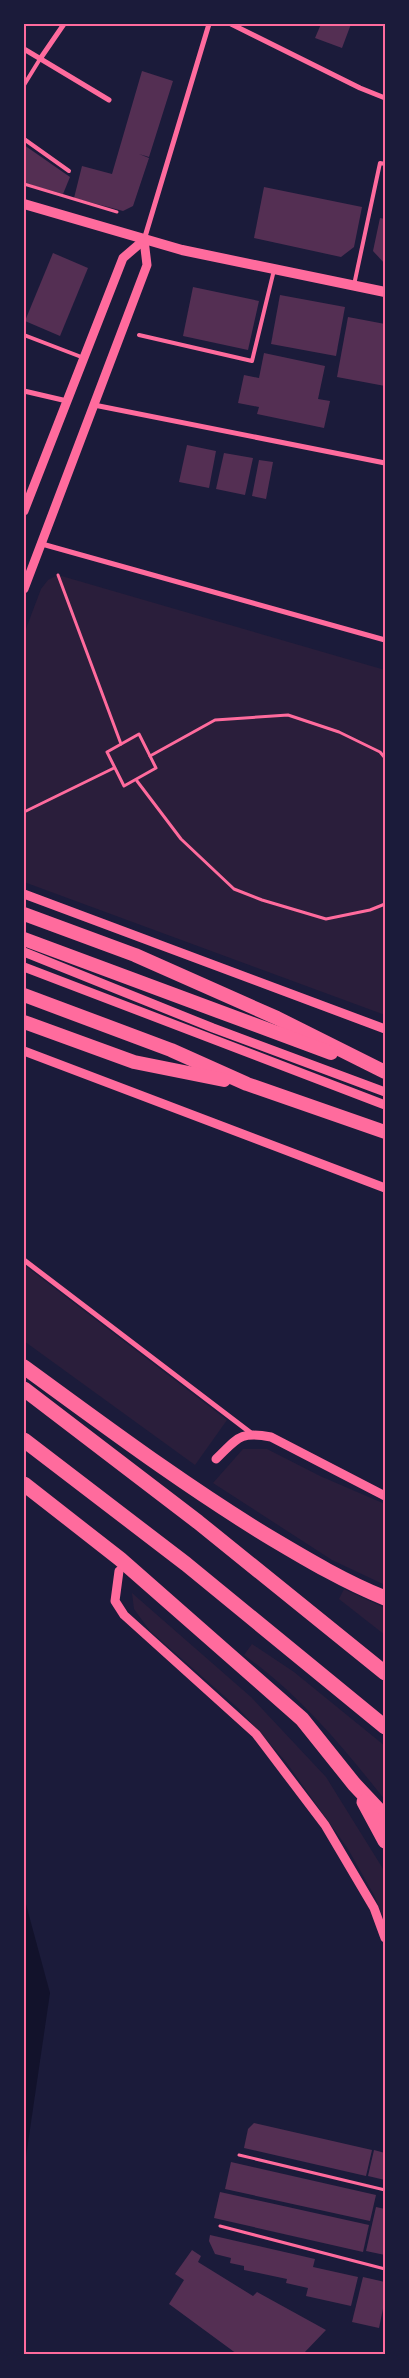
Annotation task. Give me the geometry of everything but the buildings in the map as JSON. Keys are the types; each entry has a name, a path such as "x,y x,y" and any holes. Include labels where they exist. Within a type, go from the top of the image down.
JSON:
{"highway":[{"path":"24,914 153,963 277,1018 385,1073"},
{"path":"24,939 385,1073"},
{"path":"24,995 171,1050 247,1084 385,1132"},
{"path":"24,1022 134,1062 247,1084"},
{"path":"24,1367 220,1507 345,1580 385,1598"},
{"path":"24,1389 198,1522 385,1673"},
{"path":"24,1440 186,1564 385,1726"},
{"path":"24,1484 120,1558 302,1719 354,1784 385,1817"},
{"path":"354,1784 385,1841"}],"main road":[{"path":"24,204 144,240 274,270 385,292"}],"street":[{"path":"40,59 64,24"},
{"path":"24,589 147,265 144,240 209,24"},
{"path":"231,24 385,98"},
{"path":"24,49 109,100"},
{"path":"24,511 123,258 144,240"},
{"path":"24,391 67,401"},
{"path":"94,405 385,463"},
{"path":"42,544 385,640"},
{"path":"24,894 385,1029"},
{"path":"24,952 213,1028 385,1092"},
{"path":"24,967 385,1105"},
{"path":"24,1050 385,1188"},
{"path":"24,1260 252,1433 271,1437 385,1496"},
{"path":"216,1459 237,1438 252,1433"},
{"path":"119,1571 115,1601 124,1615 256,1734 325,1825 374,1908 385,1938"}],"lane":[{"path":"24,85 40,59"},
{"path":"24,139 69,171"},
{"path":"353,286 380,163 385,164"},
{"path":"138,335 252,361 274,270"},
{"path":"24,335 84,358"}],"path":[{"path":"24,184 117,212"},
{"path":"58,575 121,744"},
{"path":"150,756 215,720 288,716 339,732 380,752 385,758"},
{"path":"139,734 150,756 156,768 137,781 124,786 106,752 139,734"},
{"path":"24,812 114,768"},
{"path":"137,781 181,839 234,888 262,900 326,919 370,910 385,904"},
{"path":"239,2155 385,2190"},
{"path":"220,2226 385,2269"}],"shaded area":[{"path":"58,575 385,670 385,1015 24,882 24,634 41,589 48,580"},
{"path":"24,1265 227,1420 195,1465 24,1341"},
{"path":"243,1449 267,1449 320,1476 385,1504 385,1585 332,1560 213,1483"},
{"path":"344,1589 385,1608 385,1635 339,1599"},
{"path":"132,1593 251,1697 326,1777 385,1872 385,1922 374,1895 348,1849 286,1762 239,1709 150,1631 134,1609"},
{"path":"252,1644 294,1672 385,1746 385,1800 337,1741 302,1704 244,1655"},
{"path":"24,1897 50,1993 24,2170"}]}
